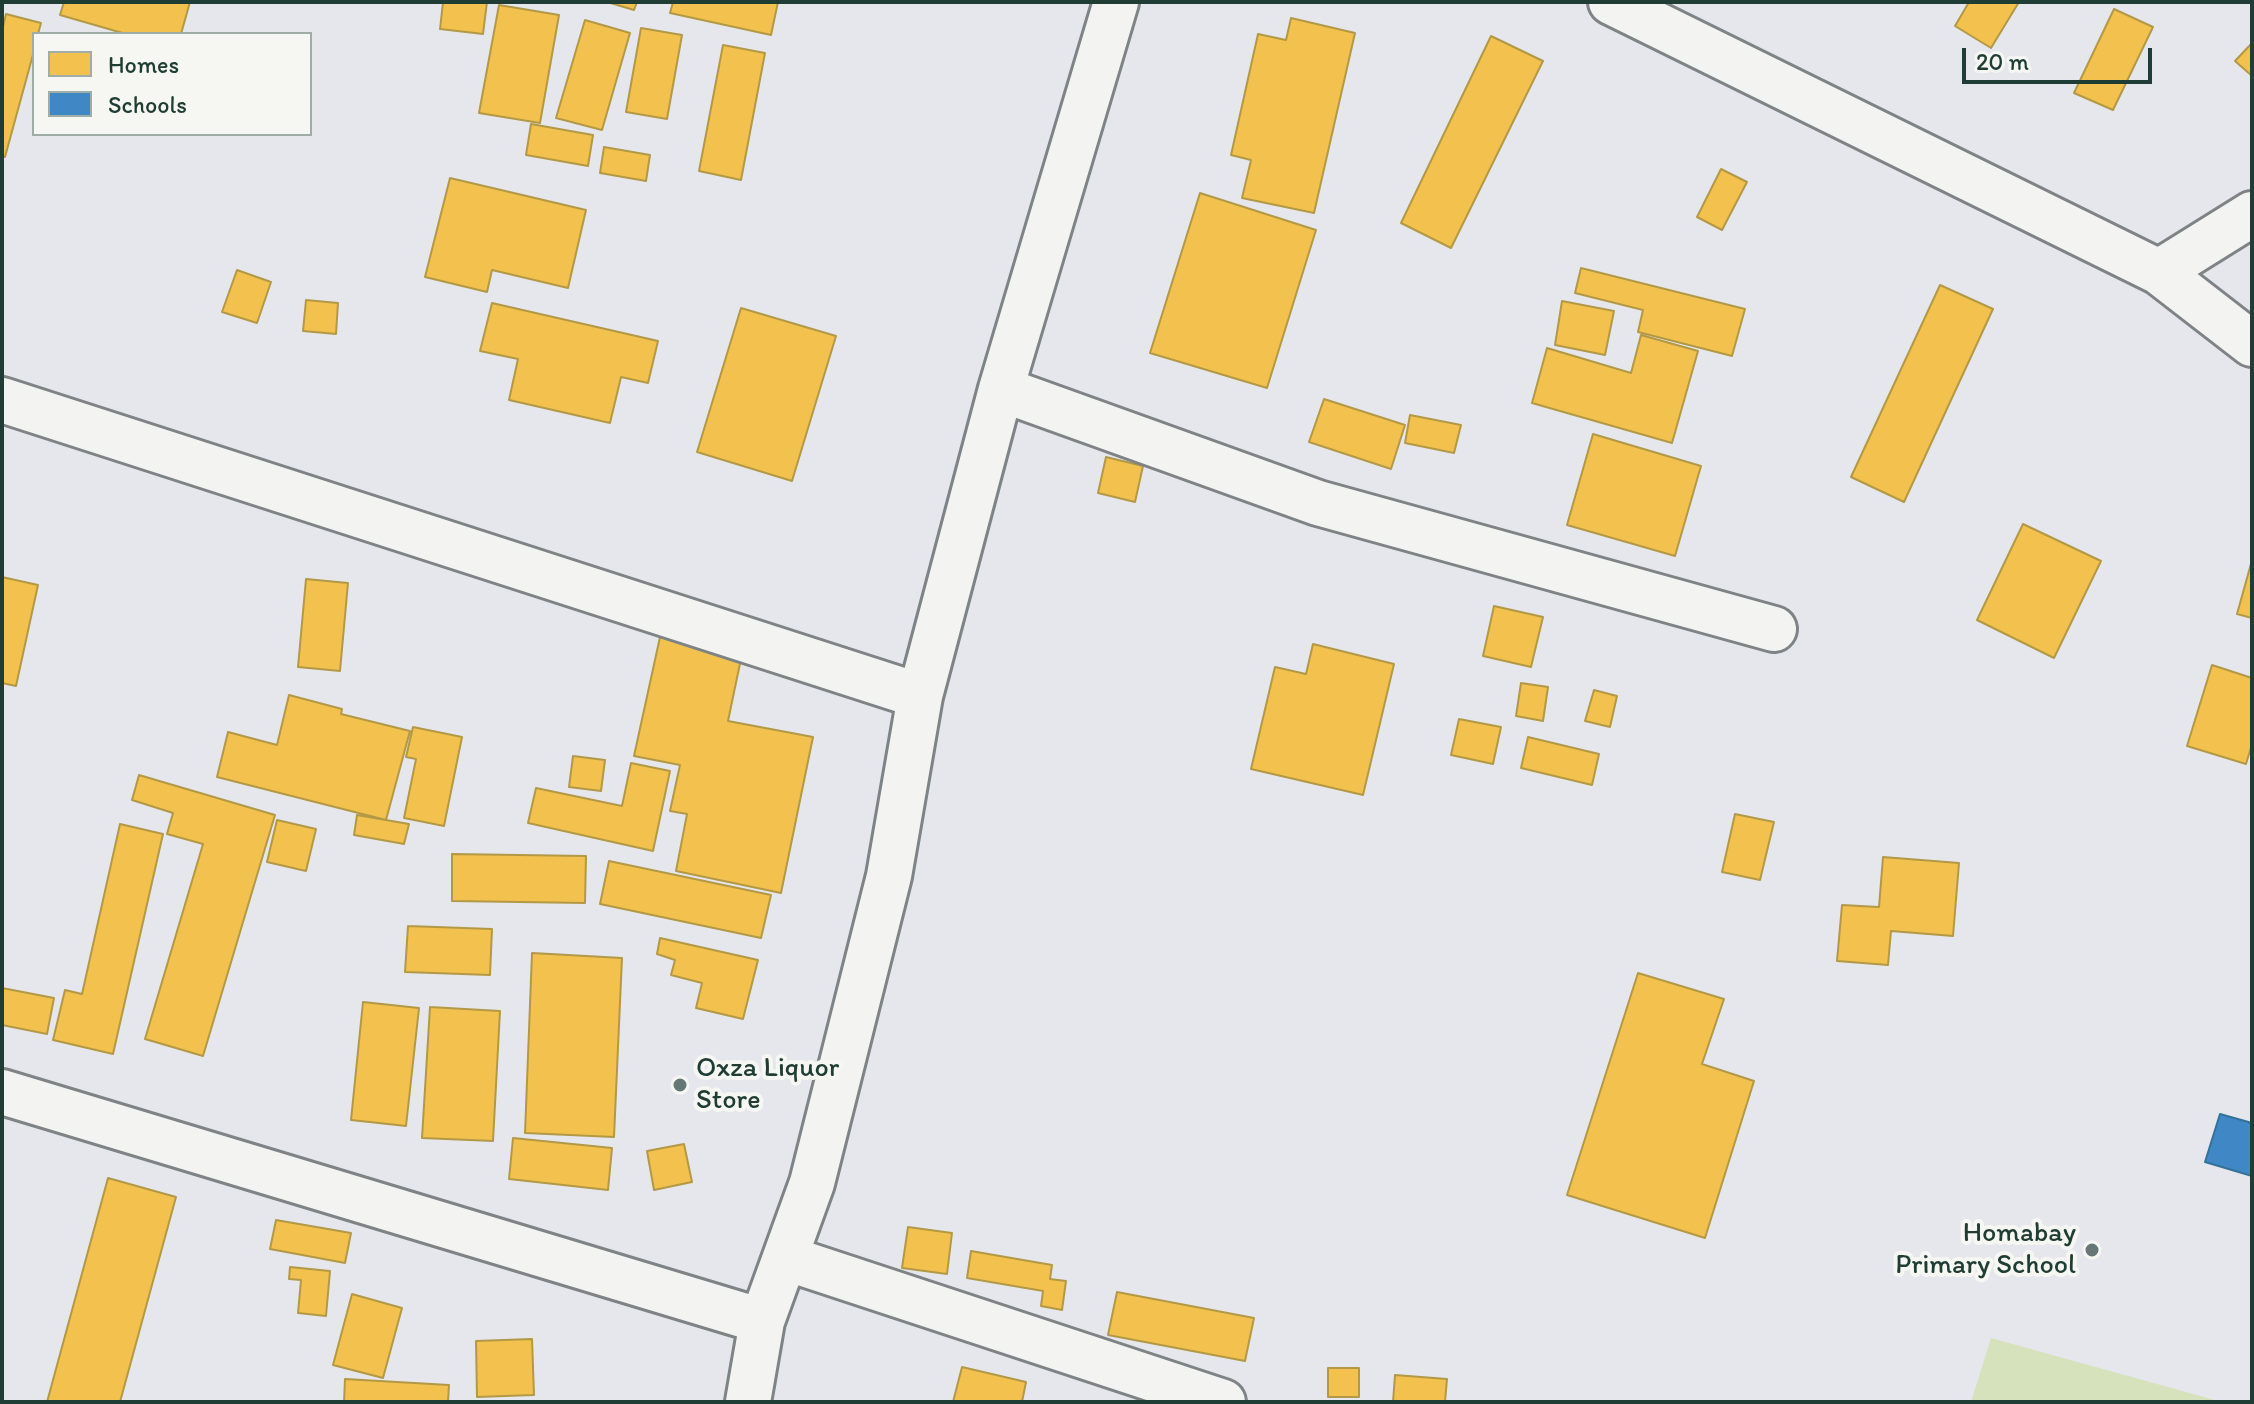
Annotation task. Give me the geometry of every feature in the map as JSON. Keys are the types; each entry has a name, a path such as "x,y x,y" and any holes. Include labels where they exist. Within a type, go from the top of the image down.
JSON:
{"street":[{"path":"748,1402 762,1321 812,1183 889,876 920,696 1001,389 1116,2"},
{"path":"1611,2 2159,272 2252,344"},
{"path":"2159,272 2252,214"},
{"path":"1001,389 1318,503 1774,629"},
{"path":"2,400 920,696"},
{"path":"2,1092 762,1321"},
{"path":"786,1258 1223,1402"}],"green space":[{"path":"1991,1338 2222,1402 1971,1402"}],"building: Homes":[{"path":"64,2 190,2 182,32 119,32 60,15"},
{"path":"443,2 487,2 483,34 440,29"},
{"path":"607,2 637,2 634,10"},
{"path":"673,2 778,2 771,35 670,13"},
{"path":"1969,2 2019,2 1991,48 1955,26"},
{"path":"499,5 559,15 540,123 479,113"},
{"path":"2114,9 2153,27 2113,110 2074,93"},
{"path":"6,14 41,23 39,32 32,32 32,58 5,157 2,156 2,31"},
{"path":"1291,18 1355,33 1314,213 1242,198 1251,160 1231,155 1258,34 1286,40"},
{"path":"585,20 630,33 602,130 556,118"},
{"path":"641,28 682,35 667,119 626,112"},
{"path":"1491,36 1543,61 1451,248 1401,223"},
{"path":"2252,43 2252,76 2235,61"},
{"path":"723,45 765,53 741,180 699,171"},
{"path":"531,124 593,135 588,166 526,155"},
{"path":"604,147 650,155 646,181 600,173"},
{"path":"1721,169 1747,182 1722,230 1697,217"},
{"path":"450,178 586,210 568,288 492,270 487,292 425,277"},
{"path":"1200,193 1316,230 1267,388 1150,353"},
{"path":"1581,268 1745,309 1732,356 1638,332 1643,310 1575,293"},
{"path":"237,270 271,282 257,323 222,312"},
{"path":"1940,285 1993,309 1904,502 1851,477"},
{"path":"306,300 338,303 336,334 303,331"},
{"path":"1562,301 1614,311 1605,355 1555,345"},
{"path":"492,303 658,341 648,383 621,377 610,423 509,400 518,359 480,351"},
{"path":"741,308 836,336 792,481 697,452"},
{"path":"1641,335 1698,351 1672,443 1532,403 1547,348 1631,373"},
{"path":"1324,399 1405,425 1391,469 1309,442"},
{"path":"1410,415 1461,425 1454,453 1405,443"},
{"path":"1593,434 1701,466 1675,556 1567,525"},
{"path":"1106,457 1143,466 1135,502 1098,493"},
{"path":"2023,524 2101,561 2054,658 1977,620"},
{"path":"2252,560 2252,618 2237,614"},
{"path":"2,577 38,585 16,686 2,683"},
{"path":"306,579 348,583 340,671 298,667"},
{"path":"1494,606 1543,617 1531,667 1483,656"},
{"path":"660,637 742,654 728,721 813,737 781,893 676,871 687,814 670,811 680,765 634,756"},
{"path":"1313,644 1394,664 1363,795 1251,769 1275,667 1306,674"},
{"path":"2212,665 2252,678 2252,744 2246,764 2187,746"},
{"path":"1521,683 1548,687 1543,721 1516,716"},
{"path":"1594,690 1617,696 1610,727 1585,721"},
{"path":"289,695 342,709 341,714 410,731 386,820 217,777 228,732 277,745"},
{"path":"1459,719 1501,727 1493,764 1451,755"},
{"path":"413,727 462,737 444,826 404,818 416,759 406,757"},
{"path":"1528,737 1599,754 1592,785 1521,768"},
{"path":"573,756 605,760 601,791 569,787"},
{"path":"631,763 670,771 653,851 528,823 536,788 622,806"},
{"path":"139,775 275,815 203,1056 145,1039 203,844 167,834 173,813 132,800"},
{"path":"1735,814 1774,822 1760,880 1722,872"},
{"path":"357,815 409,824 404,844 354,835"},
{"path":"277,820 316,829 306,871 267,862"},
{"path":"120,824 163,834 113,1054 53,1040 65,990 82,994"},
{"path":"452,854 586,856 585,903 452,901"},
{"path":"1883,857 1959,863 1953,936 1891,931 1888,965 1837,961 1842,905 1879,907"},
{"path":"609,861 771,895 761,938 600,904"},
{"path":"408,926 492,929 490,975 405,972"},
{"path":"660,938 758,960 743,1019 696,1008 702,983 671,975 675,960 657,954"},
{"path":"532,953 622,958 614,1137 525,1133"},
{"path":"1638,973 1724,999 1702,1064 1754,1081 1705,1238 1567,1195"},
{"path":"2,988 54,998 47,1034 2,1025"},
{"path":"363,1002 419,1008 406,1126 351,1120"},
{"path":"430,1007 500,1011 493,1141 422,1138"},
{"path":"513,1138 612,1148 608,1190 509,1179"},
{"path":"684,1144 692,1182 654,1190 647,1151"},
{"path":"108,1178 176,1197 120,1402 47,1402"},
{"path":"276,1220 351,1233 345,1263 270,1249"},
{"path":"908,1227 952,1233 947,1274 902,1268"},
{"path":"971,1251 1052,1265 1050,1279 1066,1281 1062,1310 1041,1306 1043,1291 967,1278"},
{"path":"290,1267 330,1271 326,1316 298,1313 301,1280 289,1279"},
{"path":"1117,1292 1254,1318 1245,1361 1108,1335"},
{"path":"352,1294 402,1308 383,1378 333,1365"},
{"path":"532,1339 534,1395 477,1397 476,1341"},
{"path":"962,1367 1026,1382 1022,1402 953,1402"},
{"path":"1328,1368 1359,1368 1359,1397 1328,1397"},
{"path":"1395,1375 1447,1379 1445,1402 1393,1402"},
{"path":"345,1379 449,1385 448,1402 344,1402"}],"building: Schools":[{"path":"2220,1114 2252,1123 2252,1176 2205,1162"}],"place":[{"name":"Oxza Liquor Store","path":"680,1085"},
{"name":"Homabay Primary School","path":"2092,1250"}]}
